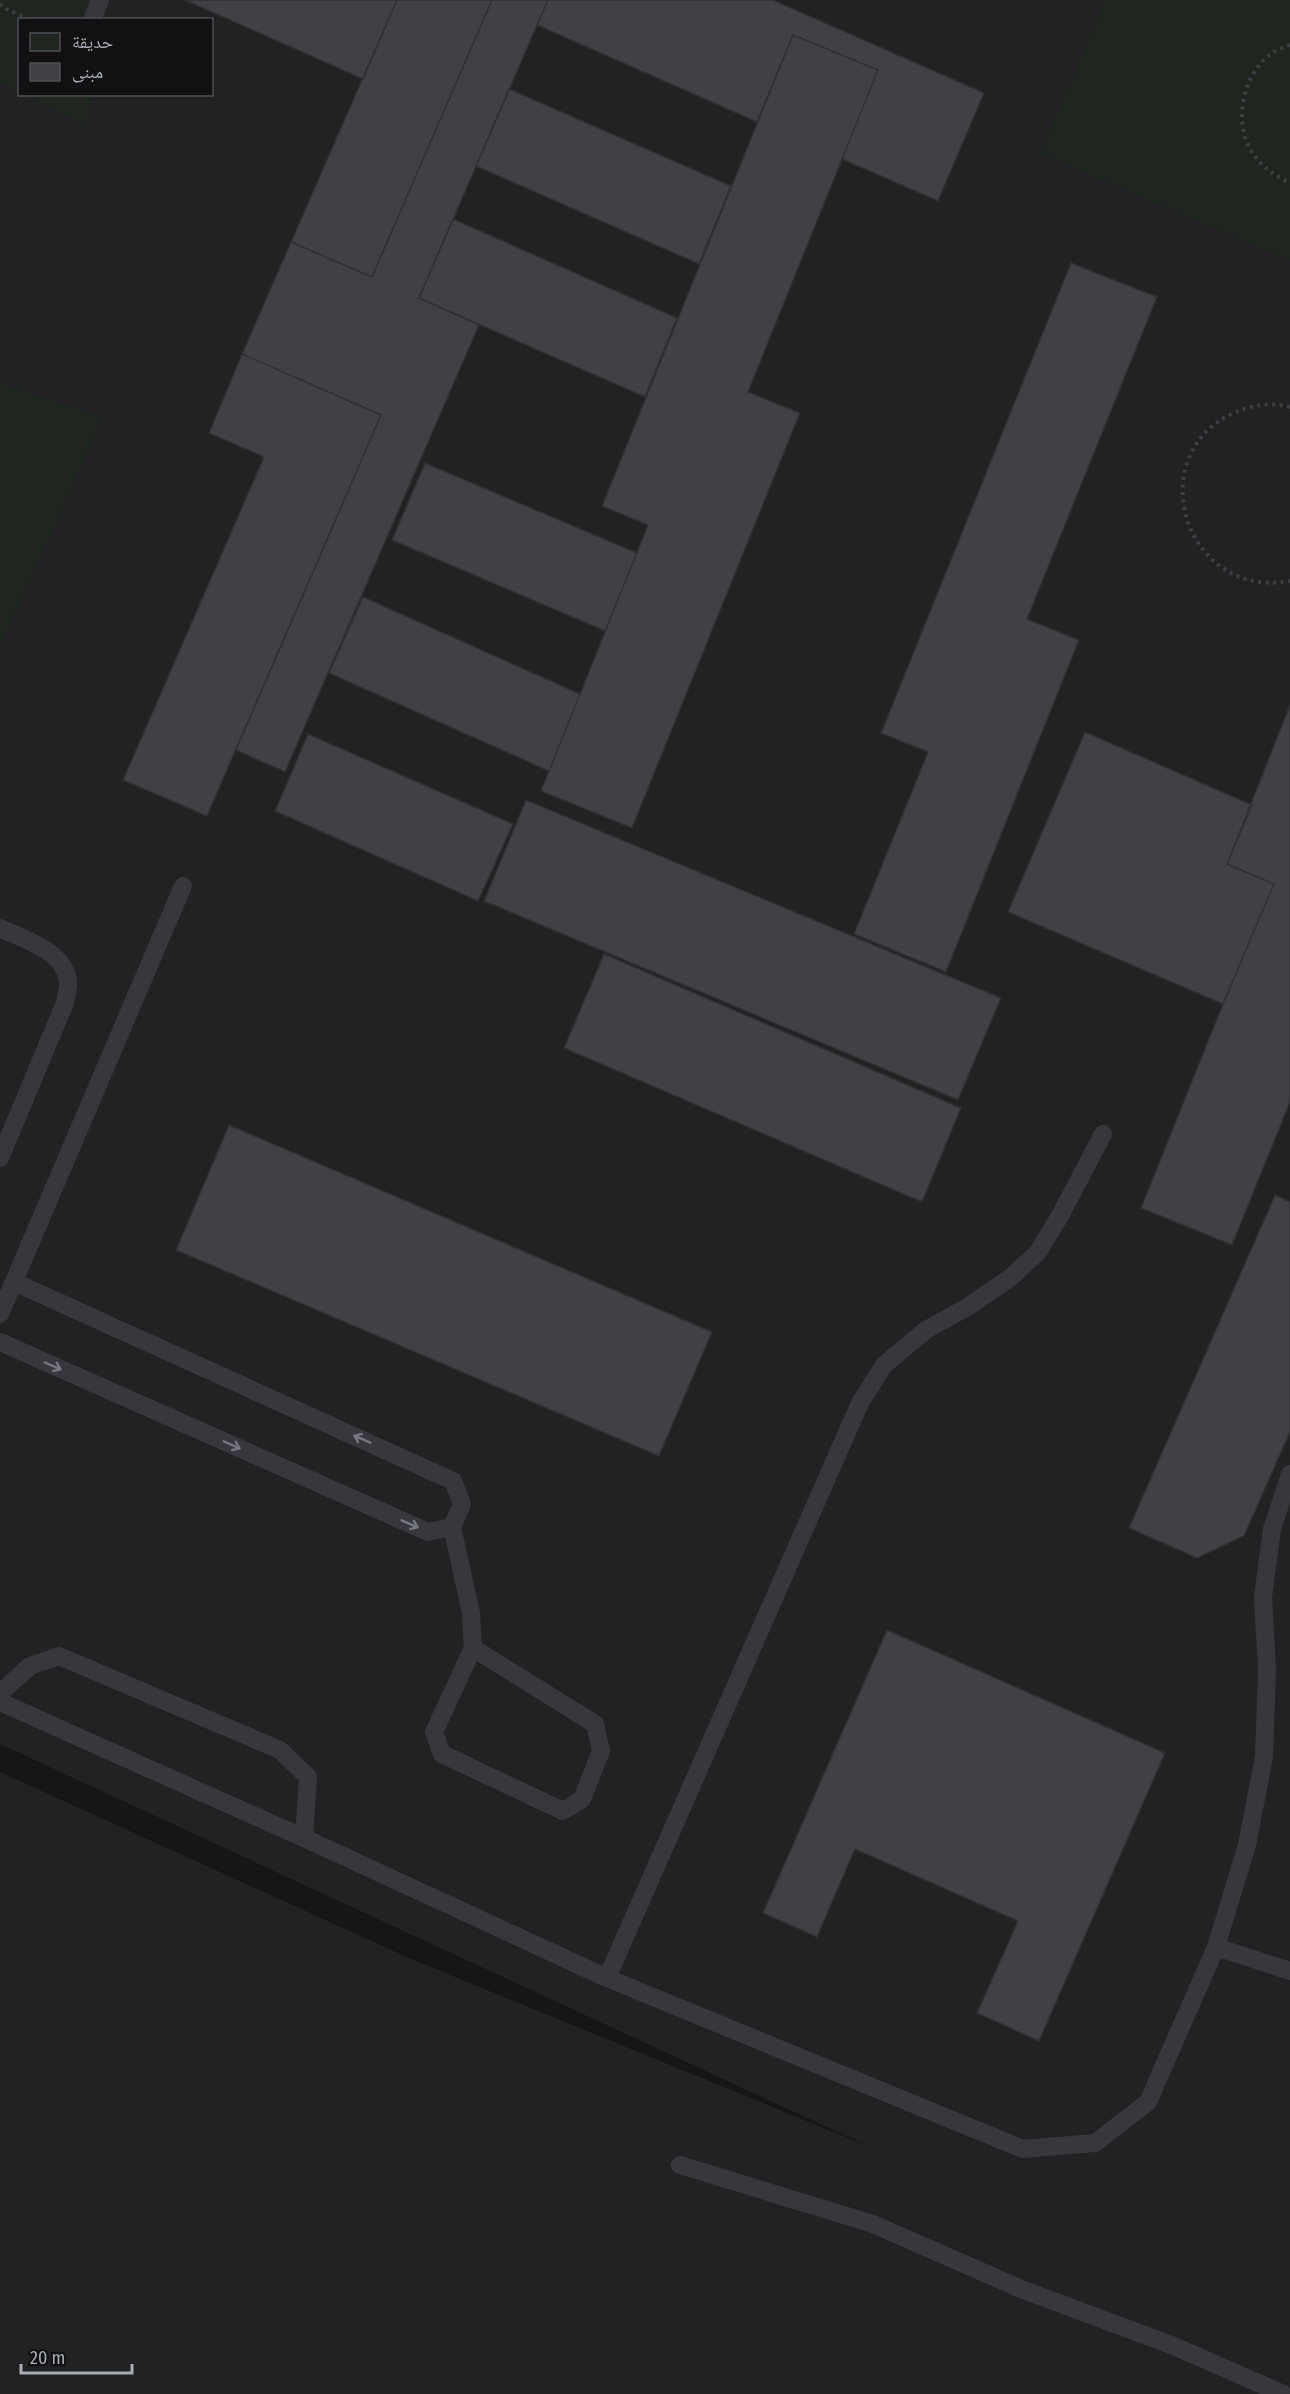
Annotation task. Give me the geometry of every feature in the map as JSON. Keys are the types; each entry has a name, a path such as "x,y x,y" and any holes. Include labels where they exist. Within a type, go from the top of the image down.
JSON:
{"lane":[{"path":"93,18 100,0"},
{"path":"0,1314 183,886"},
{"path":"0,928 54,956 68,980 65,1004 0,1158"},
{"path":"607,1978 860,1403 884,1365 926,1330 969,1306 1010,1278 1038,1252 1062,1214 1103,1134"},
{"path":"14,1282 453,1481 462,1503 452,1527 471,1613 473,1648 434,1732 442,1754 563,1811 582,1799 601,1751 595,1724 473,1648"},
{"path":"0,1342 428,1532 452,1527"},
{"path":"0,1702 304,1838 607,1978 1023,2149 1095,2143 1148,2102 1216,1947 1247,1845 1264,1757 1267,1670 1263,1597 1272,1529 1290,1474"},
{"path":"0,1693 30,1666 59,1656 280,1750 308,1777 304,1838"},
{"path":"1216,1947 1290,1971"},
{"path":"680,2164 873,2224 1021,2289 1174,2346 1283,2394"}],"path":[{"path":"1,7 26,18"},
{"path":"1290,45 1264,60 1250,80 1242,105 1243,130 1253,154 1270,172 1290,183"},
{"path":"1290,407 1281,404 1251,406 1223,418 1200,439 1186,466 1182,494 1187,522 1199,548 1220,567 1245,580 1273,584 1290,581"}],"shaded area":[{"path":"0,0 1290,0 1290,2394 0,2394 0,1772 409,1958 870,2147 0,1744"}],"green space":[{"path":"0,0 100,0 92,18 18,18 18,92 0,83"},
{"path":"1106,0 1290,0 1290,261 1040,153"},
{"path":"26,96 94,96 85,125"},
{"path":"0,383 103,417 0,646"}],"building":[{"path":"185,0 397,0 363,79"},
{"path":"397,0 492,0 372,277 291,242"},
{"path":"492,0 548,0 419,298 479,325 285,772 236,750 381,415 242,354 291,242 372,277"},
{"path":"548,0 773,0 984,93 938,201 842,159 878,70 793,35 757,122 537,25"},
{"path":"793,35 878,70 748,392 800,413 632,828 541,791 648,525 602,506"},
{"path":"509,89 731,186 699,264 476,166"},
{"path":"453,219 677,318 645,397 419,298"},
{"path":"1071,263 1157,297 1027,619 1079,640 946,972 854,934 928,752 881,733"},
{"path":"242,354 381,415 207,816 123,780 264,457 209,433"},
{"path":"425,463 637,553 605,631 392,540"},
{"path":"363,597 580,694 549,771 329,673"},
{"path":"1290,705 1290,1102 1232,1245 1141,1208 1274,884 1227,864"},
{"path":"1085,732 1252,805 1227,864 1274,884 1223,1004 1008,912"},
{"path":"308,734 513,824 478,901 275,811"},
{"path":"526,800 1001,998 958,1100 484,901"},
{"path":"604,954 961,1108 922,1202 564,1048"},
{"path":"229,1125 712,1332 659,1456 176,1250"},
{"path":"1275,1195 1290,1202 1290,1432 1244,1536 1197,1558 1129,1528"},
{"path":"887,1630 1165,1753 1039,2041 977,2013 1018,1921 855,1849 817,1937 763,1913"}]}
